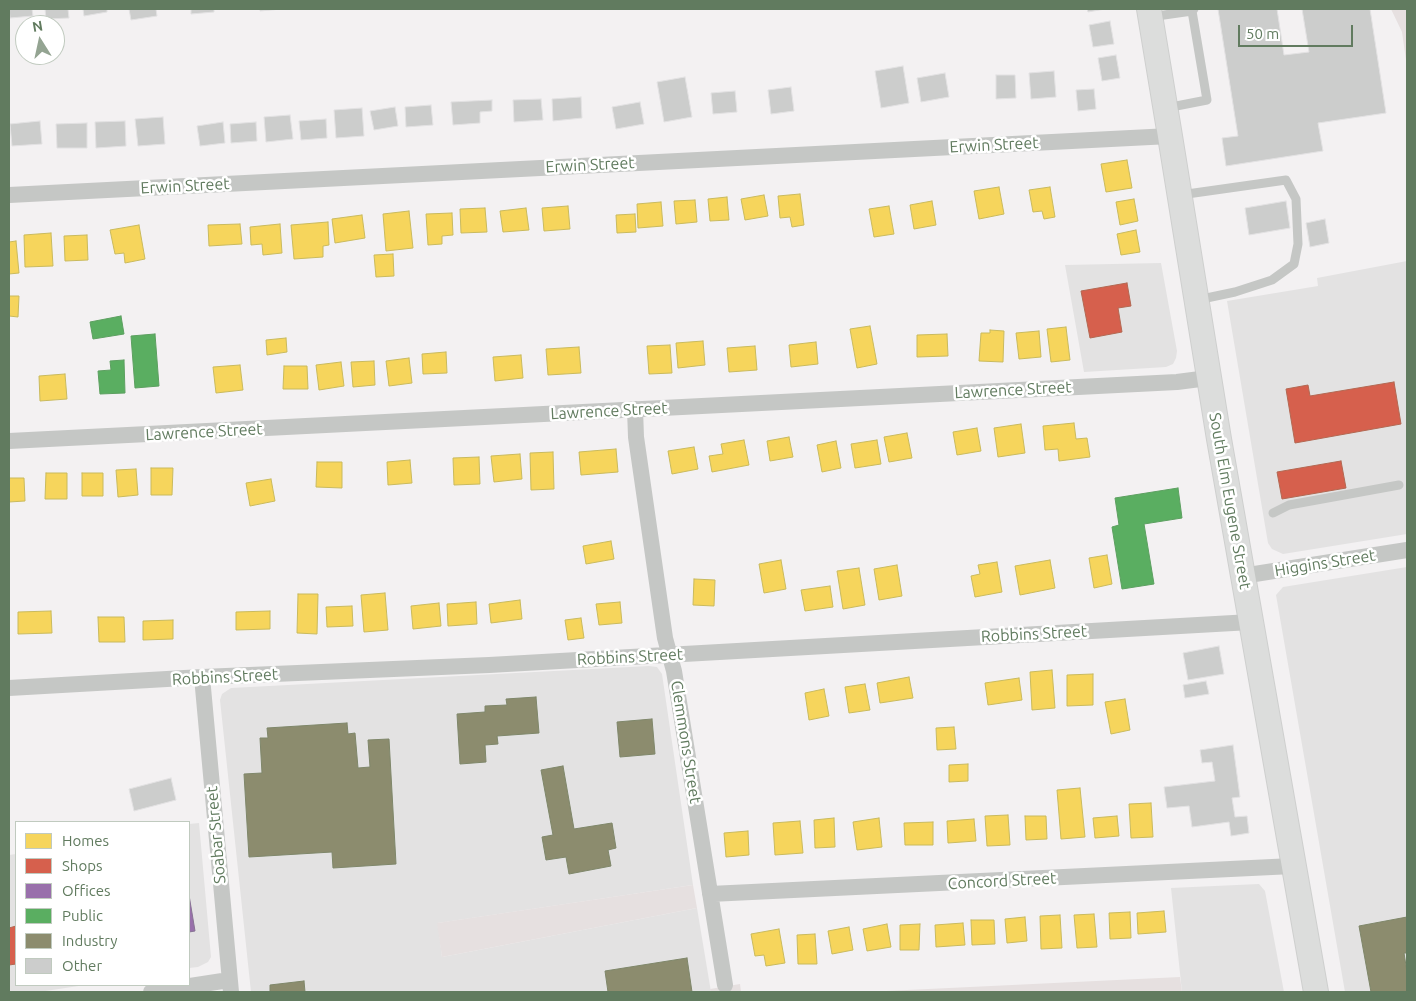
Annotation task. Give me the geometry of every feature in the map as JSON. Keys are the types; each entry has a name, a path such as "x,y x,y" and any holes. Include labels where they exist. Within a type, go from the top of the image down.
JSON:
{"main road":[{"name":"South Elm Eugene Street","path":"1149,13 1166,108 1208,378 1316,992"}],"street":[{"name":"Erwin Street","path":"9,195 1170,136"},
{"name":"Lawrence Street","path":"9,441 1177,382 1208,378"},
{"name":"Clemmons Street","path":"635,410 636,437 665,638 674,671 725,985"},
{"name":"Higgins Street","path":"1242,576 1407,550"},
{"name":"Robbins Street","path":"9,688 202,677 489,665 1251,622"},
{"name":"Soabar Street","path":"202,677 230,986"},
{"name":"Concord Street","path":"710,894 1293,866"},
{"path":"151,992 230,986"}],"lane":[{"path":"1149,13 1193,10 1207,100 1166,108"},
{"path":"1180,195 1286,180 1296,199 1298,244 1294,264 1272,280 1235,292 1196,300"},
{"path":"1273,513 1289,505 1399,485"}],"shaded area":[{"path":"1391,9 1407,9 1407,67 1402,32"},
{"path":"1407,261 1407,534 1283,554 1272,549 1268,543 1227,301 1318,286 1317,278"},
{"path":"1161,263 1177,351 1173,364 1166,367 1084,372 1065,265"},
{"path":"1407,567 1407,992 1345,992 1276,595 1283,587"},
{"path":"657,667 662,674 693,885 438,923 442,957 697,908 711,992 251,992 220,700 222,694 231,688"},
{"path":"199,823 211,957 208,962 198,967 190,968 190,824"},
{"path":"15,854 15,986 78,986 39,992 9,992 9,855"},
{"path":"1259,884 1265,891 1284,992 1182,992 1171,888"},
{"path":"693,885 697,908 442,957 437,923"},
{"path":"1180,977 1182,992 865,992"},
{"path":"740,984 741,992 711,992 710,989"}],"building: Homes":[{"path":"1127,160 1132,188 1106,192 1101,164"},
{"path":"999,187 1004,214 979,219 974,191"},
{"path":"1050,187 1055,217 1044,219 1042,211 1033,212 1029,190"},
{"path":"800,194 804,225 792,227 790,217 780,218 778,196"},
{"path":"764,195 768,216 745,220 741,199"},
{"path":"727,197 729,220 710,221 708,199"},
{"path":"1134,199 1138,221 1120,225 1116,202"},
{"path":"695,200 697,222 676,224 674,201"},
{"path":"932,201 936,225 914,229 910,205"},
{"path":"661,202 663,226 638,228 637,204"},
{"path":"568,206 570,229 544,231 542,208"},
{"path":"889,206 894,234 874,237 869,209"},
{"path":"485,208 487,232 461,233 460,209"},
{"path":"526,208 529,230 503,232 500,211"},
{"path":"409,211 413,248 386,251 383,214"},
{"path":"452,213 453,235 442,236 442,244 428,245 426,214"},
{"path":"635,214 636,232 617,233 616,215"},
{"path":"362,215 365,238 335,243 332,219"},
{"path":"328,222 329,245 323,246 323,257 294,259 291,225"},
{"path":"240,224 242,244 209,246 208,225"},
{"path":"280,224 282,253 263,255 262,244 251,245 250,227"},
{"path":"139,225 145,259 125,263 124,253 115,254 110,230"},
{"path":"1136,230 1140,252 1121,255 1117,234"},
{"path":"51,233 53,266 25,267 24,235"},
{"path":"87,235 88,260 65,261 64,236"},
{"path":"16,241 19,273 9,274 9,242"},
{"path":"393,254 394,276 376,277 374,255"},
{"path":"9,296 19,296 18,317 9,316"},
{"path":"870,326 877,364 857,368 850,329"},
{"path":"1066,327 1070,360 1051,362 1047,329"},
{"path":"990,330 1004,331 1003,362 979,361 981,333 990,333"},
{"path":"1039,331 1041,357 1019,359 1016,333"},
{"path":"947,334 948,356 917,357 917,335"},
{"path":"286,338 287,352 267,355 266,340"},
{"path":"703,341 705,365 678,368 676,343"},
{"path":"816,342 818,364 791,367 789,345"},
{"path":"670,345 672,373 649,374 647,346"},
{"path":"755,346 757,370 729,372 727,348"},
{"path":"579,347 581,373 548,375 546,349"},
{"path":"446,352 447,373 423,374 422,354"},
{"path":"521,355 523,378 495,381 493,357"},
{"path":"409,358 412,383 389,386 386,361"},
{"path":"374,361 375,385 353,387 351,362"},
{"path":"341,362 344,386 319,390 316,365"},
{"path":"240,365 243,390 216,393 213,367"},
{"path":"284,366 307,366 308,389 283,389"},
{"path":"65,374 67,399 40,401 39,376"},
{"path":"1074,423 1076,439 1087,438 1090,457 1059,461 1058,449 1045,450 1043,426"},
{"path":"1021,424 1025,453 998,457 994,428"},
{"path":"977,428 981,451 957,455 953,432"},
{"path":"907,433 912,458 889,462 884,437"},
{"path":"789,437 793,457 770,461 767,441"},
{"path":"744,440 749,465 712,472 709,456 723,454 721,444"},
{"path":"877,440 881,464 855,468 851,444"},
{"path":"836,441 841,468 822,472 817,445"},
{"path":"694,447 698,469 672,474 668,451"},
{"path":"616,449 618,472 581,475 579,452"},
{"path":"553,452 554,489 531,490 530,453"},
{"path":"520,454 522,479 494,482 491,456"},
{"path":"479,457 480,484 454,485 453,458"},
{"path":"410,460 412,483 388,485 387,462"},
{"path":"317,462 342,462 342,488 316,487"},
{"path":"151,468 173,468 172,495 151,495"},
{"path":"136,469 138,495 118,497 116,470"},
{"path":"46,473 67,473 67,499 45,499"},
{"path":"82,473 103,473 103,496 82,496"},
{"path":"9,478 24,478 25,501 9,502"},
{"path":"271,479 275,501 250,506 246,483"},
{"path":"611,541 614,559 586,564 583,546"},
{"path":"1107,555 1112,584 1094,588 1089,558"},
{"path":"781,560 786,589 764,593 759,564"},
{"path":"1050,560 1055,588 1020,595 1015,566"},
{"path":"997,562 1002,592 975,597 971,576 980,574 978,565"},
{"path":"897,565 902,596 879,600 874,569"},
{"path":"859,568 865,605 843,609 837,571"},
{"path":"694,579 715,580 714,606 693,605"},
{"path":"830,586 833,607 805,611 801,590"},
{"path":"385,593 388,630 364,632 361,595"},
{"path":"298,594 318,594 317,634 297,633"},
{"path":"520,600 522,619 491,623 489,604"},
{"path":"476,602 477,624 448,626 447,604"},
{"path":"620,602 622,623 599,625 596,604"},
{"path":"439,603 441,626 413,629 411,606"},
{"path":"352,606 353,626 327,627 326,607"},
{"path":"51,611 52,633 18,634 18,612"},
{"path":"270,611 270,629 236,630 236,612"},
{"path":"98,617 124,617 125,642 99,642"},
{"path":"581,618 584,638 568,640 565,620"},
{"path":"173,620 173,639 143,640 143,621"},
{"path":"1052,670 1055,708 1032,710 1030,672"},
{"path":"1093,674 1093,705 1067,706 1067,675"},
{"path":"909,677 913,698 880,703 877,683"},
{"path":"1019,678 1022,700 988,705 985,683"},
{"path":"865,684 870,710 849,713 845,687"},
{"path":"824,689 829,716 809,720 805,693"},
{"path":"1125,699 1130,730 1111,734 1105,702"},
{"path":"954,727 956,749 937,750 936,728"},
{"path":"968,764 968,781 949,782 949,765"},
{"path":"1080,788 1085,837 1061,839 1057,790"},
{"path":"1151,803 1153,837 1131,838 1129,804"},
{"path":"1008,815 1010,845 987,846 985,816"},
{"path":"1025,816 1046,816 1047,839 1026,840"},
{"path":"1117,816 1119,836 1095,838 1093,818"},
{"path":"834,818 835,847 815,848 814,820"},
{"path":"879,818 882,847 857,850 853,822"},
{"path":"974,819 976,841 948,843 947,821"},
{"path":"800,821 803,853 775,855 773,823"},
{"path":"933,822 933,845 905,845 904,823"},
{"path":"748,831 749,855 726,857 724,833"},
{"path":"1164,911 1166,932 1138,934 1137,913"},
{"path":"1130,912 1131,938 1110,939 1109,913"},
{"path":"1094,914 1097,947 1077,948 1074,915"},
{"path":"1060,915 1062,948 1041,949 1040,916"},
{"path":"1025,917 1027,941 1007,943 1005,919"},
{"path":"971,920 994,920 995,944 972,945"},
{"path":"963,923 965,945 936,947 935,925"},
{"path":"887,924 891,947 867,951 863,929"},
{"path":"920,924 919,950 900,950 900,925"},
{"path":"849,927 853,950 832,954 828,931"},
{"path":"779,929 785,963 766,966 764,955 755,956 751,934"},
{"path":"815,934 817,964 798,964 797,935"}],"building: Shops":[{"path":"1127,283 1131,306 1118,308 1122,332 1090,338 1081,291"},
{"path":"1394,382 1401,424 1295,443 1286,389 1308,385 1310,396"},
{"path":"1341,461 1346,488 1282,499 1277,472"},
{"path":"15,926 15,964 9,965 9,928"}],"building: Offices":[{"path":"190,901 195,931 190,932"}],"building: Public":[{"path":"121,316 124,334 93,339 90,322"},
{"path":"155,334 159,386 135,388 131,336"},
{"path":"124,360 125,393 100,394 98,371 111,370 110,361"},
{"path":"1178,488 1182,518 1144,524 1154,584 1122,589 1112,527 1119,525 1115,498"}],"building: Industry":[{"path":"536,697 539,733 497,736 498,744 485,745 486,762 460,764 457,714 485,712 485,706 507,705 506,699"},
{"path":"652,719 655,754 620,757 617,722"},
{"path":"347,723 348,734 355,733 358,768 370,767 368,740 389,739 396,864 333,868 332,852 249,857 244,774 262,773 260,738 268,738 267,728"},
{"path":"563,766 574,829 612,823 616,848 608,850 611,866 569,874 566,857 546,860 542,837 553,835 541,770"},
{"path":"1407,917 1407,953 1404,953 1407,972 1407,992 1371,992 1359,926"},
{"path":"687,958 692,992 608,992 605,971"},
{"path":"304,981 305,992 270,992 270,985"}],"building: Other":[{"path":"9,9 32,9 33,15 15,15 15,18 10,18"},
{"path":"45,9 68,9 69,18 65,18 65,15 46,15"},
{"path":"83,9 107,9 107,12 84,16"},
{"path":"129,9 156,9 157,16 131,20"},
{"path":"191,9 214,9 214,12 191,14"},
{"path":"260,9 282,9 260,11"},
{"path":"1087,9 1105,9 1088,12"},
{"path":"1218,9 1277,9 1284,55 1309,52 1302,9 1370,9 1386,113 1318,123 1323,151 1226,166 1222,138 1238,136"},
{"path":"1110,21 1114,44 1093,47 1089,25"},
{"path":"1116,55 1120,78 1102,81 1098,58"},
{"path":"903,66 909,103 881,108 875,71"},
{"path":"1054,71 1056,97 1031,99 1029,73"},
{"path":"945,73 949,97 921,102 917,78"},
{"path":"996,75 1015,75 1016,98 996,99"},
{"path":"685,77 692,117 664,122 657,82"},
{"path":"791,87 794,111 771,114 768,90"},
{"path":"1094,89 1096,109 1078,111 1076,90"},
{"path":"735,91 737,112 713,114 711,93"},
{"path":"581,97 582,118 553,121 552,99"},
{"path":"541,99 543,120 514,122 513,100"},
{"path":"492,100 492,111 480,112 480,123 453,125 451,102"},
{"path":"640,102 644,124 616,129 612,107"},
{"path":"431,105 433,125 406,127 405,107"},
{"path":"395,107 398,126 374,130 370,111"},
{"path":"362,108 364,136 336,138 334,110"},
{"path":"290,115 293,139 266,142 264,117"},
{"path":"163,117 165,144 138,146 135,119"},
{"path":"326,119 327,138 301,140 299,121"},
{"path":"40,121 42,144 12,146 10,124"},
{"path":"125,121 126,146 96,148 95,122"},
{"path":"223,122 225,143 200,146 197,126"},
{"path":"256,122 257,141 231,143 230,124"},
{"path":"87,123 87,148 57,148 56,124"},
{"path":"1286,201 1290,228 1249,235 1245,208"},
{"path":"1325,219 1329,243 1310,247 1306,223"},
{"path":"1219,646 1224,674 1188,680 1183,653"},
{"path":"1206,681 1209,694 1185,698 1183,685"},
{"path":"1233,745 1240,797 1232,798 1235,817 1247,816 1249,833 1231,836 1229,822 1192,827 1189,806 1167,808 1164,787 1215,781 1212,762 1202,763 1200,750"},
{"path":"171,778 176,800 134,811 129,789"}]}
